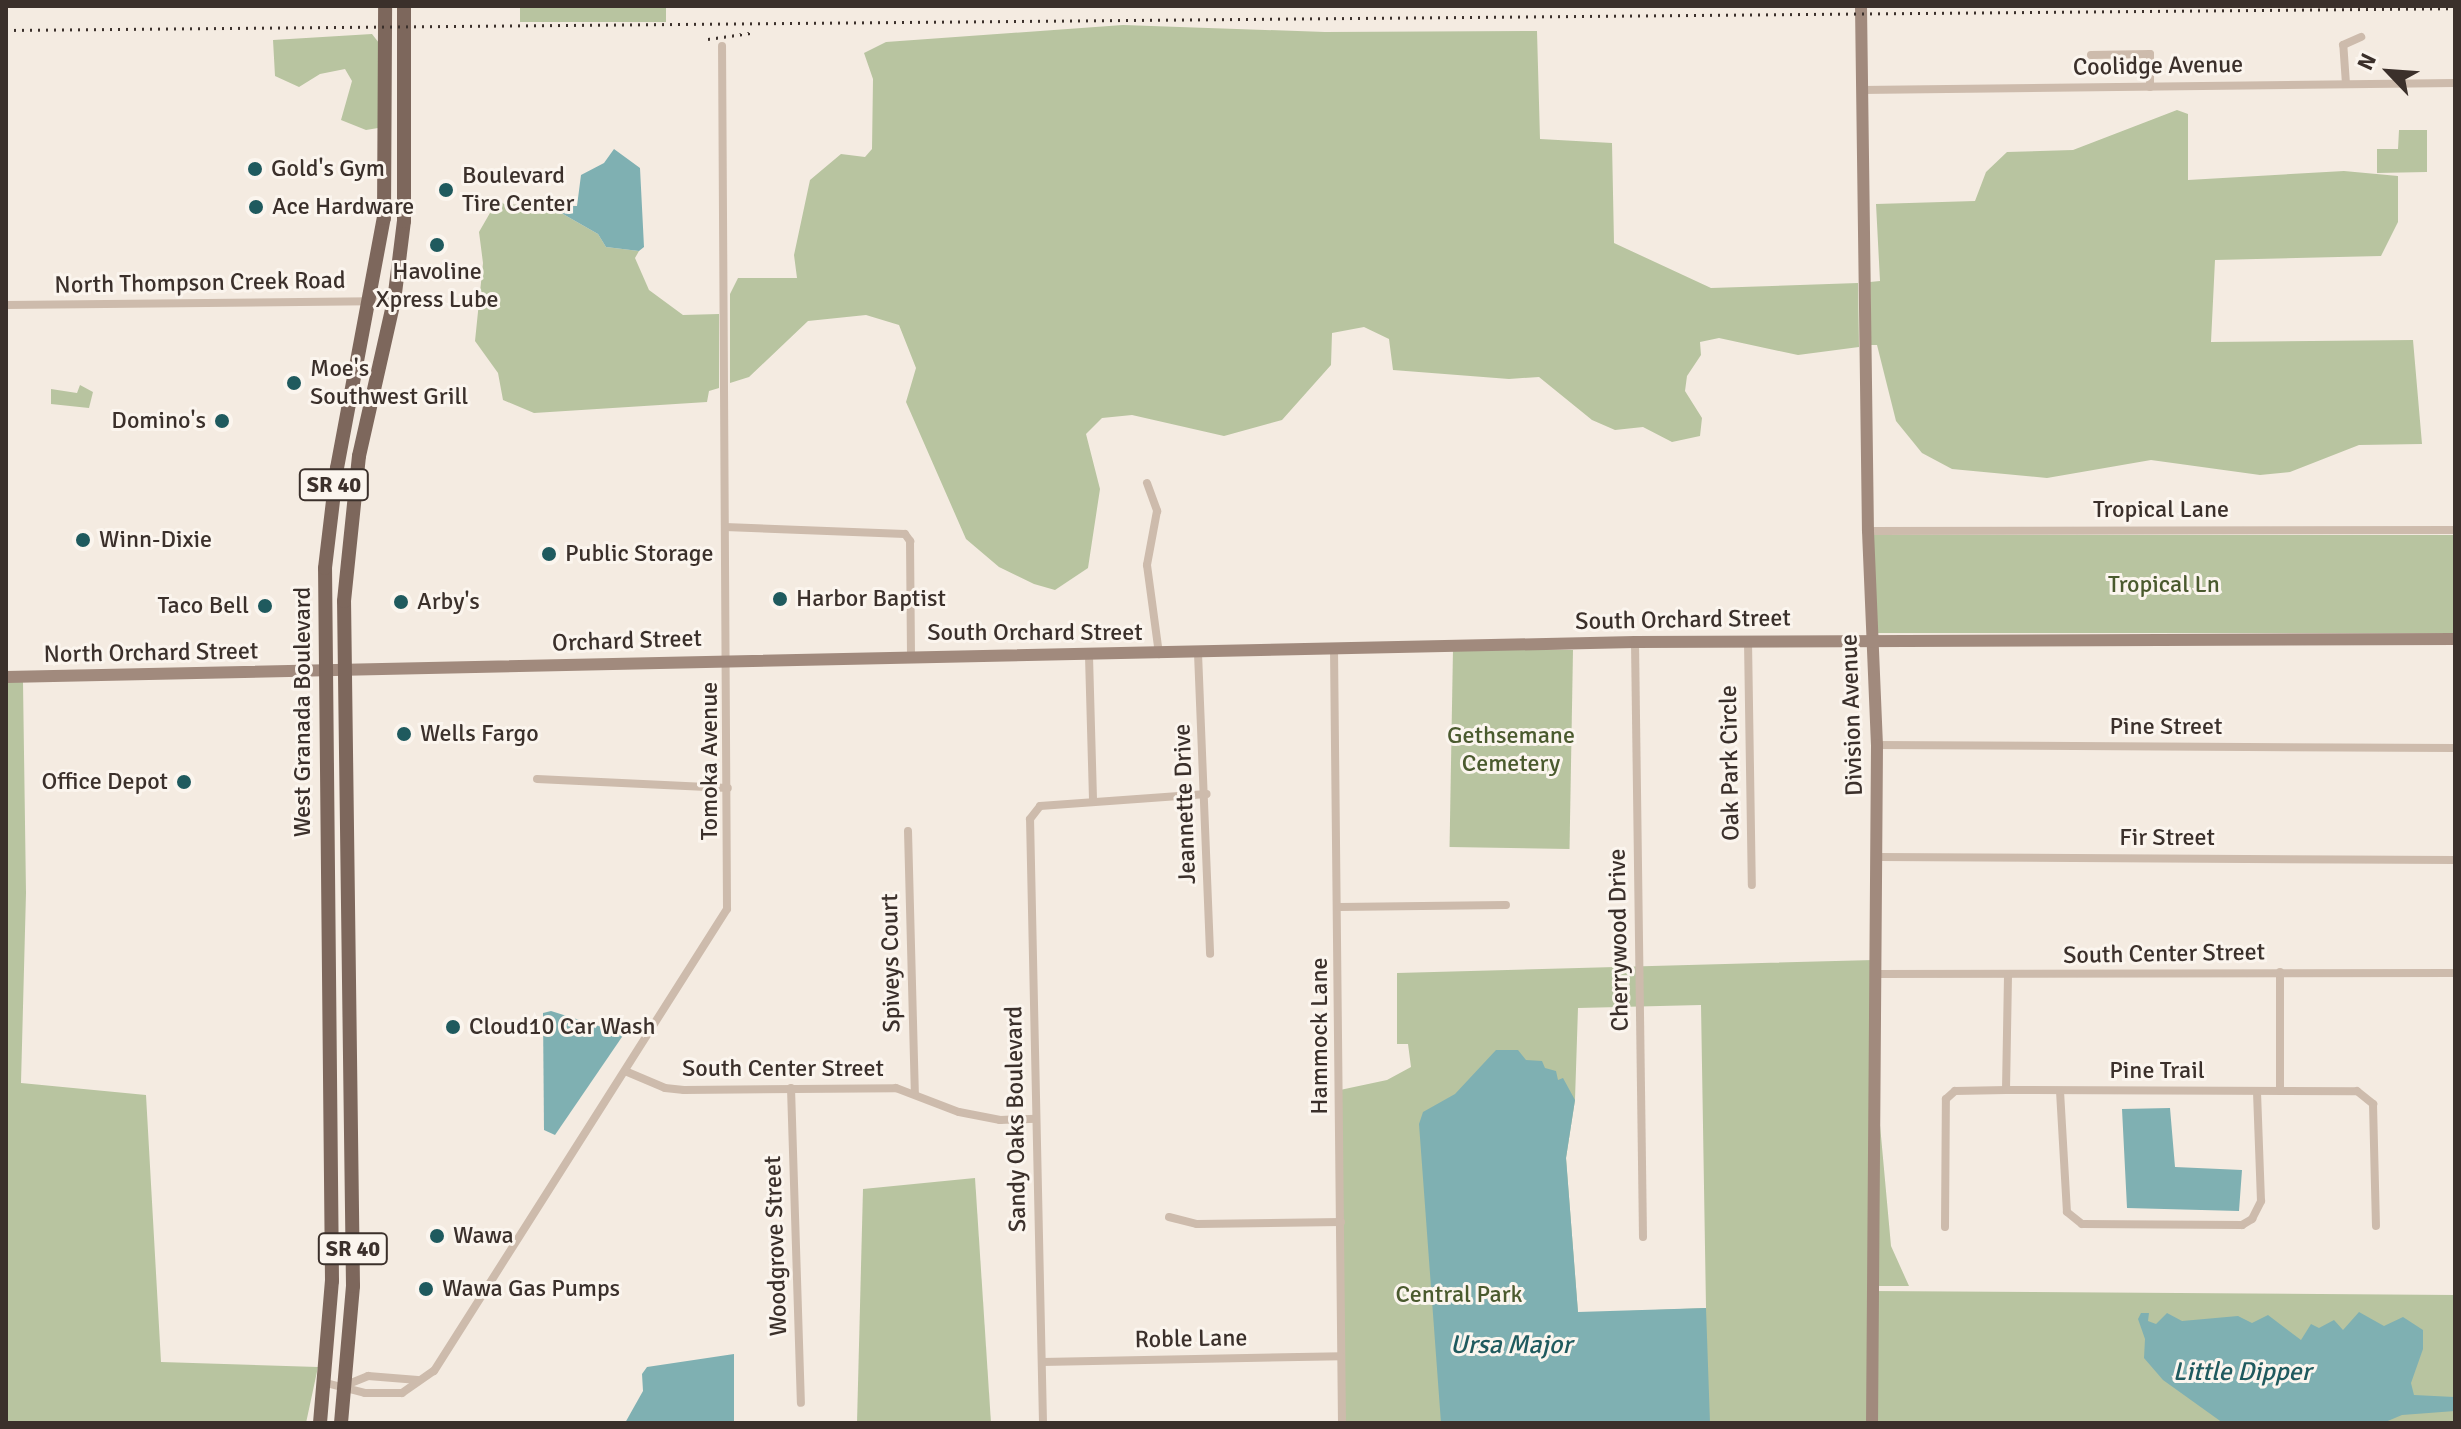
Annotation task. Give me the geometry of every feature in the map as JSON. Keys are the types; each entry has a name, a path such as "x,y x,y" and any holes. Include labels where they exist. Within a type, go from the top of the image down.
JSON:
{"main road":[{"name":"West Granada Boulevard","path":"320,1423 326,1383 332,1281 323,673 325,568 341,443 372,301 384,218 387,115 385,6"},
{"name":"West Granada Boulevard","path":"341,1423 353,1286 345,578 354,487 394,301 404,221 407,115 404,6"},
{"path":"341,443 344,476 354,487"}],"street":[{"name":"Division Avenue","path":"1861,6 1868,531 1877,745 1878,857 1873,974 1872,1423"},
{"path":"2346,84 2343,45 2361,37"},
{"name":"Tomoka Avenue","path":"326,1383 346,1385 365,1393 402,1393 434,1371 462,1332 727,909 730,660 725,527 722,46"},
{"path":"2091,55 2150,54 2150,87"},
{"name":"Coolidge Avenue","path":"1861,90 2455,83"},
{"path":"387,115 407,115"},
{"name":"North Thompson Creek Road","path":"6,305 394,301"},
{"path":"1147,483 1157,511 1147,565 1159,654"},
{"path":"725,527 905,534 910,541 911,656"},
{"name":"Tropical Lane","path":"1868,531 2455,530"},
{"name":"South Orchard Street","path":"911,656 1089,656 1635,642 2455,639"},
{"name":"Oak Park Circle","path":"1748,641 1752,885"},
{"name":"Cherrywood Drive","path":"1635,642 1643,1237"},
{"name":"Hammock Lane","path":"1334,648 1342,1423"},
{"name":"Jeannette Drive","path":"1198,653 1207,794 1210,954"},
{"name":"Orchard Street","path":"344,673 911,656"},
{"path":"1089,656 1093,800 1207,794"},
{"name":"North Orchard Street","path":"6,677 344,673"},
{"name":"Pine Street","path":"1877,745 2455,748"},
{"path":"537,779 728,788"},
{"name":"Sandy Oaks Boulevard","path":"1043,1423 1032,816 1040,806 1093,800"},
{"name":"Spiveys Court","path":"908,831 915,1093"},
{"name":"Fir Street","path":"1878,857 2455,860"},
{"path":"1339,907 1506,905"},
{"path":"2280,972 2280,1091"},
{"name":"South Center Street","path":"1873,974 2455,973"},
{"path":"2006,1090 2008,976"},
{"path":"329,990 349,989"},
{"name":"South Center Street","path":"625,1071 665,1088 896,1088 959,1112 1000,1120 1036,1119"},
{"name":"Woodgrove Street","path":"791,1088 801,1403"},
{"name":"Pine Trail","path":"1945,1227 1946,1099 1955,1091 2006,1090 2357,1091 2373,1104 2376,1226"},
{"path":"2060,1091 2067,1212 2082,1224 2242,1225 2252,1219 2261,1201 2257,1092"},
{"path":"1169,1217 1197,1224 1341,1222"},
{"name":"Roble Lane","path":"1042,1362 1341,1356"},
{"name":"Tomoka Avenue","path":"346,1385 368,1376 418,1380"}],"green space":[{"path":"520,6 666,6 666,22 520,22"},
{"path":"1123,25 1325,32 1537,31 1540,139 1612,143 1614,243 1711,288 1858,283 1859,347 1798,355 1719,338 1700,342 1701,355 1687,376 1685,391 1702,418 1700,436 1672,442 1643,427 1615,430 1592,420 1539,377 1509,379 1393,370 1389,339 1364,327 1332,333 1331,365 1282,420 1224,436 1132,415 1102,418 1086,434 1100,489 1088,568 1055,590 1034,584 999,567 966,539 906,402 916,368 899,325 866,315 808,321 749,377 730,383 730,294 738,278 797,278 794,255 810,180 841,154 865,157 872,149 873,79 864,53 886,42"},
{"path":"372,34 379,43 378,128 366,130 341,120 352,81 345,69 320,74 299,87 275,76 273,40"},
{"path":"2177,110 2188,114 2188,180 2344,171 2398,176 2398,222 2381,256 2215,260 2211,342 2413,340 2422,444 2359,445 2290,472 2260,475 2151,460 2047,478 1952,469 1922,453 1896,421 1877,345 1871,345 1870,282 1880,281 1876,204 1975,201 1986,172 2007,152 2073,150"},
{"path":"2399,130 2427,130 2427,172 2377,173 2377,149 2398,149"},
{"path":"498,199 504,204 549,206 598,234 606,247 639,251 635,258 649,290 683,315 719,314 719,388 709,391 707,402 534,413 503,400 498,373 475,341 483,263 479,232"},
{"path":"80,385 93,392 89,408 51,404 51,389 77,393"},
{"name":"Tropical Ln","path":"1874,535 2455,535 2455,633 1874,633"},
{"name":"Gethsemane Cemetery","path":"1453,648 1573,650 1570,849 1450,847"},
{"path":"6,682 23,682 26,893 21,1083 146,1095 161,1362 318,1367 306,1423 6,1423"},
{"name":"Central Park","path":"1874,960 1871,1291 2455,1295 2455,1423 1342,1423 1340,1090 1387,1080 1411,1067 1408,1044 1397,1044 1397,973","holes":["1701,1005 1706,1308 1578,1313 1566,1158 1575,1100 1578,1008"]},
{"path":"1878,1103 1891,1246 1909,1286 1877,1286"},
{"path":"975,1178 991,1423 857,1423 863,1189"}],"water":[{"path":"614,149 640,168 644,247 639,251 606,247 598,234 549,206 577,206 581,175 604,163"},
{"path":"551,1011 624,1034 555,1135 544,1130 543,1013"},
{"name":"Ursa Major","path":"1496,1050 1518,1050 1526,1060 1542,1061 1545,1068 1556,1071 1558,1080 1563,1078 1575,1100 1566,1158 1578,1312 1706,1308 1710,1423 1441,1423 1419,1124 1423,1112 1455,1094"},
{"path":"2170,1108 2175,1167 2242,1170 2239,1211 2127,1208 2122,1109"},
{"name":"Little Dipper","path":"2359,1312 2384,1326 2403,1317 2423,1330 2423,1349 2411,1383 2414,1395 2454,1397 2455,1411 2402,1415 2383,1423 2223,1423 2163,1380 2144,1358 2145,1339 2138,1319 2141,1313 2149,1313 2148,1321 2156,1324 2167,1313 2182,1321 2238,1316 2252,1323 2268,1315 2301,1340 2311,1324 2319,1328 2334,1320 2343,1330"},
{"path":"734,1354 734,1423 625,1423 643,1391 642,1374 647,1367"}],"railway":[{"path":"6,30 2455,8"},
{"path":"708,39 751,33"}],"place":[{"name":"Gold's Gym","path":"255,169"},
{"name":"Boulevard Tire Center","path":"446,190"},
{"name":"Ace Hardware","path":"256,207"},
{"name":"Havoline Xpress Lube","path":"437,245"},
{"name":"Moe's Southwest Grill","path":"294,383"},
{"name":"Domino's","path":"222,421"},
{"name":"Winn-Dixie","path":"83,540"},
{"name":"Public Storage","path":"549,554"},
{"name":"Harbor Baptist","path":"780,599"},
{"name":"Arby's","path":"401,602"},
{"name":"Taco Bell","path":"265,606"},
{"name":"Wells Fargo","path":"404,734"},
{"name":"Office Depot","path":"184,782"},
{"name":"Cloud10 Car Wash","path":"453,1027"},
{"name":"Wawa","path":"437,1236"},
{"name":"Wawa Gas Pumps","path":"426,1289"}]}
